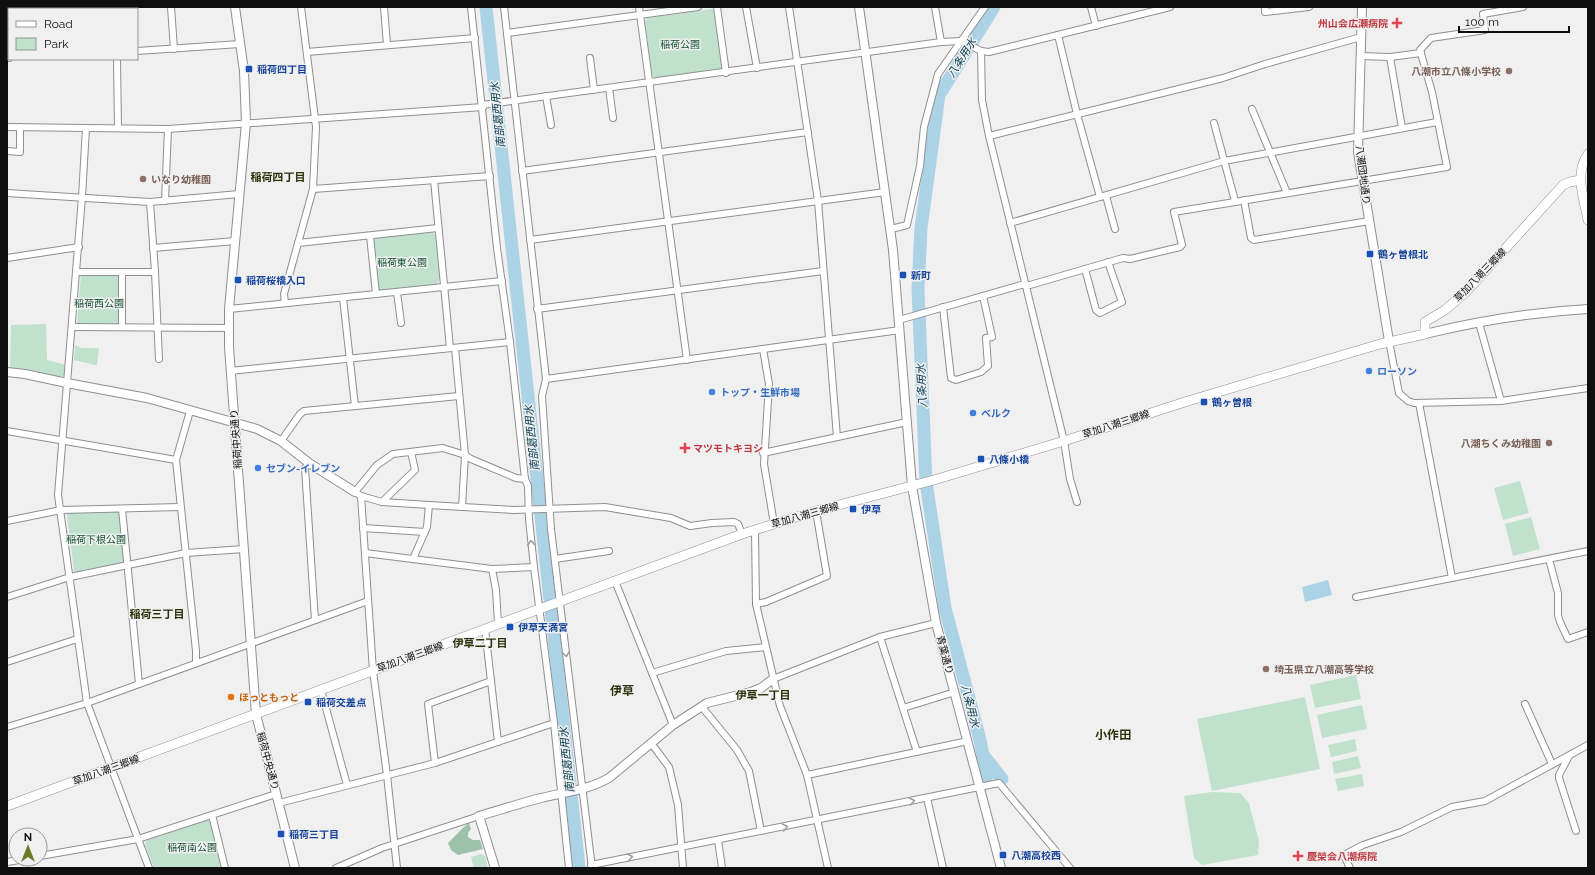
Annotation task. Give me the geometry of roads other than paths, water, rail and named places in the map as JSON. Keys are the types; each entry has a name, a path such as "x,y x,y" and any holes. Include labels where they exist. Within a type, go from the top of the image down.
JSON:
{"main road":[{"path":"1588,154 1582,165 1580,180 1588,220"},
{"name":"草加八潮三郷線","path":"7,806 742,534 816,511 912,486 1064,441 1188,400 1389,341 1425,334 1425,322 1445,310 1466,292 1563,185 1580,180"}],"street":[{"path":"171,7 174,49"},
{"name":"稲荷中央通り","path":"235,7 244,71 246,123 229,309 228,328 230,371 256,714 295,868"},
{"path":"285,303 284,294 313,189 315,118 301,7"},
{"path":"384,7 387,45"},
{"path":"471,7 525,479 528,486 531,509 534,567 542,608 554,723 564,793 570,868"},
{"path":"504,7 537,310 546,379 542,396 548,509 581,790 592,866 999,783 1070,868"},
{"path":"639,7 687,360"},
{"path":"507,33 698,7"},
{"path":"717,7 726,73"},
{"path":"746,7 757,68"},
{"path":"790,7 818,201 837,437"},
{"name":"青葉通り","path":"859,7 891,229 912,486 936,623 1001,868"},
{"path":"935,7 940,42"},
{"path":"891,229 907,225 920,166 924,127 938,74 985,7"},
{"path":"1091,7 1096,26"},
{"path":"7,127 168,129 482,106 514,100 726,73 940,42 962,41 981,51 989,52 1170,7"},
{"path":"1265,7 1265,12 1309,7"},
{"name":"八潮団地通り","path":"1362,7 1358,152 1389,341"},
{"path":"899,320 1123,258 1130,259 1180,247 1182,245 1174,212 1447,167 1438,122 1420,50 1431,38 1485,30 1483,14 1523,7"},
{"path":"1058,35 1077,114 1115,229"},
{"path":"307,52 475,38"},
{"path":"989,136 1223,78 1265,64 1361,38"},
{"path":"138,51 240,44"},
{"path":"981,51 982,100 989,136 1064,441 1070,479 1077,502"},
{"path":"1360,56 1390,57 1421,53"},
{"path":"1390,57 1402,128"},
{"path":"590,58 594,90"},
{"path":"116,60 118,128"},
{"path":"609,88 613,118"},
{"path":"546,96 550,125"},
{"path":"1252,109 1287,193"},
{"path":"1010,223 1224,161 1438,122"},
{"path":"1214,123 1235,201"},
{"path":"7,151 20,152 20,127"},
{"path":"86,128 77,272 58,495 87,703 110,768 149,868"},
{"path":"165,201 168,129"},
{"path":"522,171 808,132"},
{"path":"313,189 490,176"},
{"path":"434,180 444,286 459,396 465,455 462,507"},
{"path":"530,240 885,192"},
{"path":"7,193 150,202 239,194"},
{"path":"1244,200 1251,238 1254,240 1369,221"},
{"path":"150,202 160,359"},
{"path":"298,243 438,228"},
{"path":"370,236 376,294"},
{"path":"153,248 235,240"},
{"path":"7,258 78,247"},
{"path":"1085,269 1096,310 1100,313 1122,302 1108,262"},
{"path":"537,310 823,271"},
{"path":"77,272 155,272"},
{"path":"122,272 122,327"},
{"path":"229,309 502,281"},
{"path":"397,292 401,323"},
{"path":"943,307 951,378 956,380 981,372 988,366 986,338 992,337 983,296"},
{"path":"343,298 355,406"},
{"path":"1425,334 1479,323 1538,314 1588,310"},
{"path":"1479,323 1501,401"},
{"path":"72,327 228,328"},
{"path":"546,379 900,330"},
{"path":"1389,341 1399,393 1408,401 1419,403 1501,401 1588,388"},
{"path":"230,371 510,342"},
{"path":"763,349 769,384 769,399 763,453 774,524"},
{"path":"7,372 25,374 133,395 257,429 281,441 309,463 358,494 382,502 462,507 531,509 605,507 671,518 690,526 734,522 738,524 742,534"},
{"path":"281,441 300,414 304,411 459,396"},
{"path":"1419,403 1452,578"},
{"path":"190,410 176,460 196,651 196,664"},
{"path":"763,453 907,422"},
{"path":"7,431 176,460"},
{"path":"397,868 387,775 373,671 363,528 358,494 377,465 393,454 443,448 465,455 516,478 525,479"},
{"path":"382,502 415,470 411,452"},
{"path":"309,463 305,468 316,620"},
{"path":"413,559 427,527 429,505"},
{"path":"7,522 60,510 180,507"},
{"path":"122,509 139,684"},
{"path":"756,604 766,602 827,576 816,511"},
{"path":"363,528 425,532"},
{"path":"755,530 756,604 780,706 807,774 828,868"},
{"path":"7,597 70,578 186,553 244,549"},
{"path":"555,559 609,551"},
{"path":"1356,598 1588,551"},
{"path":"365,553 492,569 534,567"},
{"path":"1549,559 1558,593 1558,615 1568,639 1588,632"},
{"path":"492,569 496,590 498,624"},
{"path":"615,581 673,725"},
{"path":"7,727 87,703 251,645 368,601"},
{"path":"336,868 365,854 479,816 564,793 581,790 597,784 609,778 673,725 713,700 751,692 761,688 773,680 880,636 936,623"},
{"path":"485,629 498,742"},
{"path":"880,636 917,752"},
{"path":"7,662 77,639"},
{"path":"652,673 726,651 766,647"},
{"path":"435,763 428,704 491,681"},
{"path":"321,690 347,785"},
{"path":"903,708 954,692"},
{"path":"1525,704 1552,764"},
{"path":"702,707 737,750 749,771 761,831"},
{"path":"279,803 435,763 554,723"},
{"path":"807,774 968,742"},
{"path":"651,743 669,768 678,805 683,868"},
{"path":"1350,868 1345,858 1346,854 1363,845 1401,832 1452,807 1485,801 1588,745"},
{"path":"1569,756 1559,775 1559,778 1576,830"},
{"path":"48,855 138,839 276,794"},
{"path":"927,798 943,868"},
{"path":"212,815 225,868"},
{"path":"479,816 494,868"},
{"path":"718,840 722,868"}],"water":[{"path":"1328,580 1332,595 1305,602 1302,587"}],"waterway":[{"name":"南部葛西用水","path":"486,7 579,868"},
{"name":"八条用水","path":"987,776 980,740 945,608 926,482 918,289 921,228 939,95 994,7"},
{"path":"984,756 1002,779"}],"place":[{"name":"州山会広瀬病院","path":"1397,23"},
{"name":"稲荷四丁目","path":"249,69"},
{"name":"八潮市立八條小学校","path":"1509,71"},
{"name":"いなり幼稚園","path":"143,179"},
{"name":"鶴ヶ曽根北","path":"1370,254"},
{"name":"新町","path":"903,275"},
{"name":"稲荷桜橋入口","path":"238,280"},
{"name":"ローソン","path":"1369,371"},
{"name":"トップ・生鮮市場","path":"712,392"},
{"name":"鶴ヶ曽根","path":"1204,402"},
{"name":"ベルク","path":"973,413"},
{"name":"八潮ちくみ幼稚園","path":"1549,443"},
{"name":"マツモトキヨシ","path":"685,448"},
{"name":"八條小橋","path":"981,459"},
{"name":"セブン-イレブン","path":"258,468"},
{"name":"伊草","path":"853,509"},
{"name":"伊草天満宮","path":"510,627"},
{"name":"埼玉県立八潮高等学校","path":"1266,669"},
{"name":"ほっともっと","path":"231,697"},
{"name":"稲荷交差点","path":"308,702"},
{"name":"稲荷三丁目","path":"281,834"},
{"name":"八潮高校西","path":"1003,855"},
{"name":"慶榮会八潮病院","path":"1298,856"}],"district":[{"name":"稲荷四丁目","path":"278,177"},
{"name":"稲荷三丁目","path":"157,614"},
{"name":"伊草二丁目","path":"480,643"},
{"name":"伊草","path":"622,691"},
{"name":"伊草一丁目","path":"763,695"},
{"name":"小作田","path":"1113,735"}],"park label":[{"name":"稲荷公園","path":"680,44"},
{"name":"稲荷東公園","path":"402,262"},
{"name":"稲荷西公園","path":"99,303"},
{"name":"稲荷下根公園","path":"96,539"},
{"name":"稲荷南公園","path":"192,847"}]}
